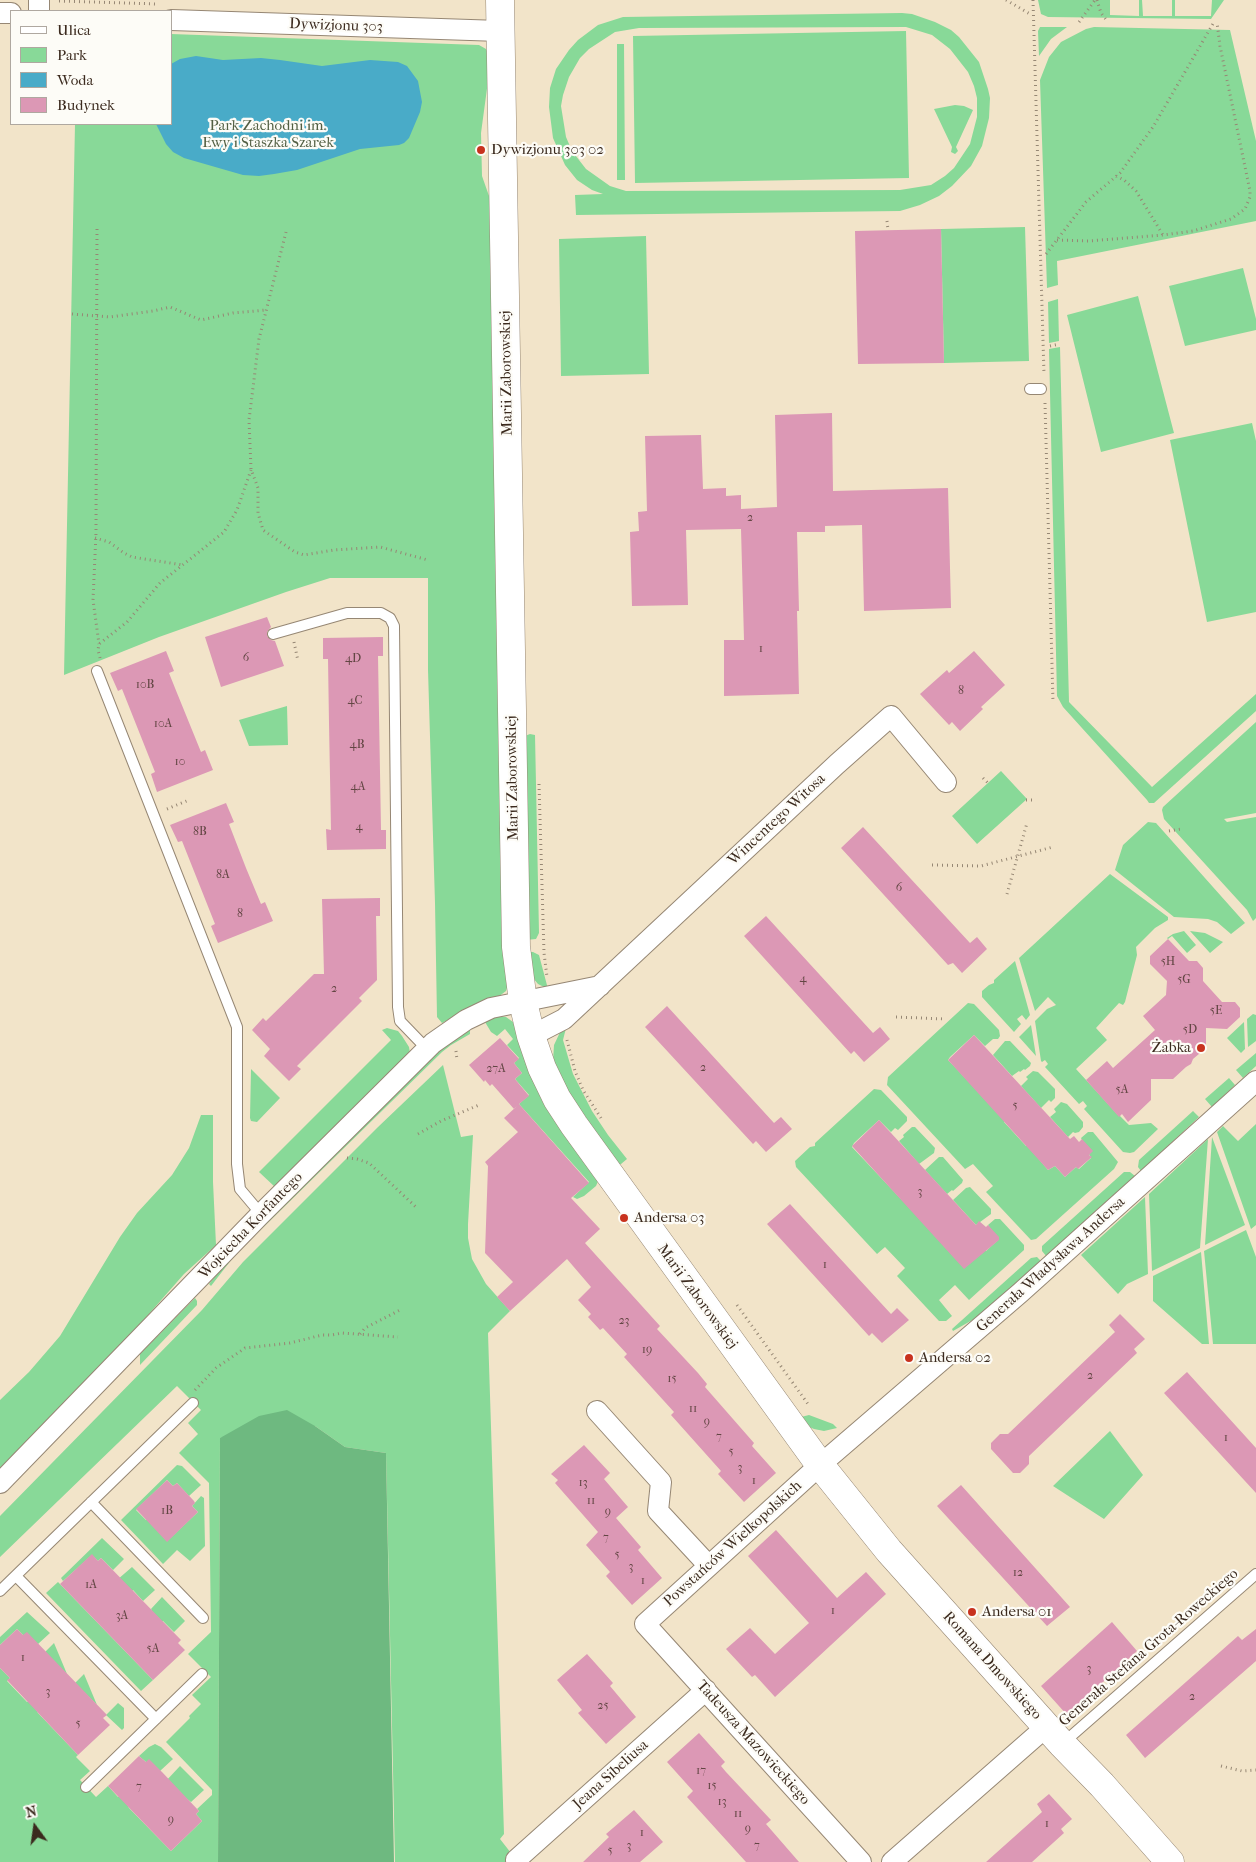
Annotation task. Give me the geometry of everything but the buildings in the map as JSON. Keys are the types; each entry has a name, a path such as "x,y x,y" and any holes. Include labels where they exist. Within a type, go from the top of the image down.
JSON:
{"street":[{"name":"Marii Zaborowskiej","path":"500,0 516,948 523,1002 531,1036 542,1068 557,1100 820,1465"},
{"name":"Dywizjonu 303","path":"172,20 500,32"},
{"name":"Wincentego Witosa","path":"531,1036 564,1019 837,764 892,716 946,782"},
{"path":"523,1002 600,986"},
{"name":"Wojciecha Korfantego","path":"0,1483 261,1214 428,1049 460,1024 484,1011 498,1006 523,1002"},
{"name":"Generała Władysława Andersa","path":"820,1465 1020,1293 1256,1081"},
{"path":"597,1411 661,1482 658,1512 708,1565"},
{"name":"Powstańców Wielkopolskich","path":"645,1624 820,1465"},
{"name":"Romana Dmowskiego","path":"820,1465 895,1558 1170,1862"},
{"name":"Tadeusza Mazowieckiego","path":"645,1624 861,1862"},
{"name":"Jeana Sibeliusa","path":"516,1860 706,1690"},
{"path":"892,1862 1054,1736"}],"lane":[{"path":"273,634 330,616 347,613 381,613 390,618 394,626 398,1007 400,1022 428,1049"},
{"path":"97,671 237,1026 236,1164 240,1189 261,1214"},
{"path":"0,1591 192,1399"},
{"path":"91,1502 204,1618"},
{"name":"Generała Stefana Grota-Roweckiego","path":"1054,1736 1256,1574"},
{"path":"16,1576 156,1719"},
{"path":"86,1787 202,1674"}],"path":[{"path":"1006,0 1030,14"},
{"path":"1033,0 1044,376"},
{"path":"1096,0 1101,13 1108,22"},
{"path":"1079,22 1096,0"},
{"path":"1046,254 1056,240 1086,202 1116,176 1153,127 1216,22 1250,197 1245,209 1231,219 1192,231 1089,241 1056,240"},
{"path":"1116,176 1124,180 1136,191 1163,235"},
{"path":"887,221 888,230"},
{"path":"97,229 96,538 93,600 99,655 102,661"},
{"path":"286,232 259,339 250,420 251,469 258,488 258,513 263,530 295,552 304,555 334,550 380,547 428,560"},
{"path":"72,314 110,317 170,307 201,320 233,313 266,310"},
{"path":"1050,346 1060,344"},
{"path":"1039,391 1053,702"},
{"path":"99,644 127,622 160,583 224,532 237,510 251,469"},
{"path":"96,538 109,542 132,557 183,565"},
{"path":"293,638 298,661"},
{"path":"983,778 988,783"},
{"path":"163,810 189,800"},
{"path":"1026,800 1032,800"},
{"path":"1007,894 1028,823"},
{"path":"1170,831 1181,829"},
{"path":"932,865 981,866 1053,847"},
{"path":"543,940 544,960 549,984"},
{"path":"896,1017 945,1019"},
{"path":"567,1035 568,1049 575,1071 603,1121"},
{"path":"418,1134 441,1121 479,1105"},
{"path":"341,1158 357,1159 369,1163 417,1208"},
{"path":"734,1302 808,1404"},
{"path":"360,1334 365,1328 402,1309"},
{"path":"192,1399 216,1368 244,1348 290,1343 322,1335 342,1333 398,1337"},
{"path":"1221,1766 1242,1771 1256,1770"}],"green space":[{"path":"1038,0 1110,0 1110,15 1139,16 1139,0 1142,0 1143,16 1172,16 1172,0 1175,0 1175,16 1211,16 1212,0 1224,0 1211,19 1048,17 1041,14"},
{"path":"902,13 912,14 935,22 951,30 959,37 979,62 990,98 989,118 982,146 971,166 952,186 939,196 920,205 900,211 576,215 575,195 603,194 592,190 577,180 565,165 553,138 549,107 550,88 556,69 578,40 598,25 623,17","holes":["906,27 932,35 950,49 968,72 977,98 977,117 970,144 954,168 931,185 900,190 626,191 610,186 586,169 572,151 566,137 561,106 569,77 580,58 589,49 615,32 639,28"]},
{"path":"1040,27 1067,27 1051,39 1039,56 1038,31"},
{"path":"1094,27 1230,30 1256,141 1256,221 1057,261 1058,285 1047,288 1040,80 1049,57 1061,42"},
{"path":"906,31 909,178 635,183 633,36"},
{"name":"Park Zachodni im. Ewy i Staszka Szarek","path":"172,34 479,45 486,49 491,59 481,133 482,176 495,213 508,984 506,991 498,997 487,999 442,1023 437,1017 428,670 428,578 330,578 159,637 64,675 75,125 172,125"},
{"path":"617,44 624,44 625,180 617,180"},
{"path":"955,105 973,110 956,147 958,151 955,154 951,152 952,147 934,109"},
{"path":"1025,227 1029,361 944,363 941,229"},
{"path":"646,236 649,374 561,376 559,239"},
{"path":"1243,268 1256,319 1256,330 1185,346 1169,286"},
{"path":"1138,296 1174,433 1101,452 1067,315"},
{"path":"1058,299 1059,341 1049,343 1048,302"},
{"path":"1060,347 1069,702 1152,787 1256,694 1256,711 1154,803 1149,803 1063,707 1057,696 1049,349"},
{"path":"1252,423 1256,441 1256,612 1207,622 1170,440"},
{"path":"287,706 288,745 249,746 239,720"},
{"path":"1256,722 1256,813 1224,819 1227,822 1256,817 1256,918 1253,921 1247,910 1164,819 1162,810 1163,807"},
{"path":"530,734 535,735 539,933 536,939 526,940 522,737"},
{"path":"1001,771 1027,799 977,844 952,816"},
{"path":"1148,822 1156,823 1245,923 1231,934 1217,922 1208,919 1174,917 1115,870 1123,845"},
{"path":"1110,874 1168,917 1168,920 1155,928 1136,947 1137,955 1125,1002 1123,1005 1119,1003 1096,1028 1107,1040 1076,1069 1129,1125 1151,1123 1158,1129 1134,1152 1130,1153 1123,1152 1084,1109 1087,1106 1083,1101 1079,1104 1045,1067 1048,1064 1045,1060 1041,1061 1035,1021 1047,1009 1056,1005 1048,997 1035,1011 1019,958"},
{"path":"1184,931 1196,945 1187,953 1172,936 1167,938"},
{"path":"1190,931 1205,933 1223,942 1210,953"},
{"path":"526,952 533,952 539,955 548,989 538,984 532,977"},
{"path":"1015,961 1030,1015 1026,1020 1022,1015 1017,1019 1021,1024 1014,1032 982,997 982,991 994,983 994,980"},
{"path":"968,1003 974,1004 999,1030 1000,1036 985,1046 974,1035 948,1060 1006,1120 1004,1122 1048,1170 1055,1166 1065,1177 1076,1167 1079,1169 1091,1158 1081,1138 1088,1132 1093,1132 1118,1162 1114,1169 1036,1239 1031,1240 986,1192 993,1186 973,1164 965,1169 887,1085 888,1077"},
{"path":"1253,1014 1256,1015 1256,1041 1248,1047 1247,1019"},
{"path":"497,1016 506,1017 513,1022 527,1066 599,1179 596,1186 584,1196 577,1199 573,1197 589,1182 519,1104 529,1095 515,1079 522,1073 514,1063 519,1058 507,1045 513,1039 505,1029 497,1036 491,1032 485,1022"},
{"path":"1244,1022 1245,1049 1241,1053 1227,1038"},
{"path":"1031,1025 1036,1056 1019,1037"},
{"path":"387,1028 398,1031 409,1047 410,1053 275,1187 259,1172 391,1040 382,1030"},
{"path":"562,1028 566,1028 563,1040 573,1074 592,1111 627,1159 621,1164 616,1164 581,1118 553,1061 554,1045"},
{"path":"470,1029 470,1034 442,1052 235,1255 211,1286 209,1284 233,1254 440,1050"},
{"path":"1005,1041 1010,1041 1031,1063 1025,1070 1019,1071 1012,1076 993,1055"},
{"path":"1256,1053 1256,1066 1243,1078 1236,1070"},
{"path":"443,1065 461,1137 473,1135 468,1224 468,1238 472,1259 486,1284 510,1311 488,1333 504,1834 500,1839 518,1862 395,1862 386,1453 345,1447 315,1426 220,1438 218,1862 0,1862 0,1668 10,1678 7,1681 27,1702 31,1700 38,1713 78,1755 76,1757 90,1771 80,1780 96,1797 108,1786 118,1797 122,1794 129,1808 171,1851 202,1821 196,1814 199,1811 197,1809 212,1795 212,1790 166,1742 201,1704 192,1695 211,1677 188,1654 211,1632 209,1483 179,1453 198,1434 188,1423 201,1410 177,1386 0,1557 0,1516 202,1310 243,1262"},
{"path":"251,1069 280,1098 257,1122 251,1121 250,1118"},
{"path":"1033,1071 1038,1072 1055,1089 1055,1098 1051,1102 1049,1100 1041,1108 1021,1086 1028,1079 1026,1077"},
{"path":"1229,1078 1235,1085 1212,1107 1205,1099"},
{"path":"874,1089 881,1090 907,1117 907,1121 898,1130 895,1128 891,1132 879,1120 852,1147 900,1198 986,1251 998,1240 988,1225 995,1219 1000,1219 1024,1245 1024,1250 969,1300 955,1285 939,1300 952,1316 946,1321 939,1321 897,1276 905,1268 885,1247 877,1254 796,1167 795,1161 810,1147 815,1146 815,1143"},
{"path":"1061,1102 1067,1104 1083,1122 1083,1127 1079,1132 1073,1132 1068,1137 1050,1117 1056,1112 1054,1109"},
{"path":"1193,1111 1199,1117 1141,1171 1138,1167 1139,1160"},
{"path":"201,1115 213,1115 213,1182 216,1245 184,1274 127,1339 0,1472 0,1400 29,1372 60,1336 120,1237 137,1213 172,1175 189,1148"},
{"path":"1256,1124 1256,1225 1251,1229 1217,1132 1223,1126 1238,1141"},
{"path":"912,1127 915,1127 935,1148 934,1153 919,1164 899,1141"},
{"path":"1212,1137 1245,1225 1205,1245"},
{"path":"1208,1139 1200,1248 1152,1271 1149,1194"},
{"path":"939,1157 943,1157 963,1180 953,1191 947,1194 925,1170"},
{"path":"1124,1172 1130,1172 1135,1176 1047,1257 1042,1251 1042,1246"},
{"path":"970,1187 991,1209 991,1214 976,1225 953,1200 966,1188"},
{"path":"1145,1197 1148,1274 1127,1284 1118,1294 1081,1255"},
{"path":"1246,1230 1256,1257 1256,1344 1213,1344 1204,1251"},
{"path":"1201,1252 1209,1344 1202,1344 1153,1301 1153,1276"},
{"path":"1037,1257 1042,1262 983,1314 953,1331 952,1329 1031,1258"},
{"path":"195,1298 197,1305 140,1365 140,1354"},
{"path":"287,1410 315,1426 345,1447 386,1453 394,1862 218,1862 220,1438 259,1416"},
{"path":"809,1415 833,1424 837,1428 824,1431 805,1425 801,1417"},
{"path":"1110,1431 1143,1475 1104,1519 1053,1486"},
{"path":"177,1465 182,1466 201,1485 189,1496 177,1483 173,1486 167,1480 136,1510 146,1520 149,1518 167,1541 198,1512 192,1506 201,1496 204,1498 205,1546 190,1561 177,1550 163,1564 121,1520"},
{"path":"102,1538 124,1559 113,1570 101,1558 98,1561 92,1555 63,1581 61,1578"},
{"path":"132,1567 155,1590 143,1601 133,1590 130,1593 117,1580"},
{"path":"58,1582 153,1680 141,1691 46,1593"},
{"path":"162,1597 185,1621 174,1632 163,1621 159,1624 151,1609"},
{"path":"27,1612 50,1633 38,1644 17,1629 0,1645 0,1637"},
{"path":"54,1643 67,1674 42,1655"},
{"path":"84,1674 97,1705 75,1683"},
{"path":"118,1703 124,1708 124,1728 122,1730 106,1715"},
{"path":"155,1744 161,1747 173,1759 160,1771 139,1756"},
{"path":"180,1766 204,1790 191,1802 165,1782"}],"water":[{"path":"196,56 223,60 261,58 322,66 370,60 398,62 407,66 418,81 422,102 420,112 409,138 404,143 360,149 297,170 259,176 243,175 184,158 173,152 166,144 156,125 172,125 172,63 180,59"}],"place":[{"name":"Dywizjonu 303 02","path":"481,150"},
{"name":"Żabka","path":"1201,1048"},
{"name":"Andersa 03","path":"624,1218"},
{"name":"Andersa 02","path":"909,1358"},
{"name":"Andersa 01","path":"972,1612"}]}
